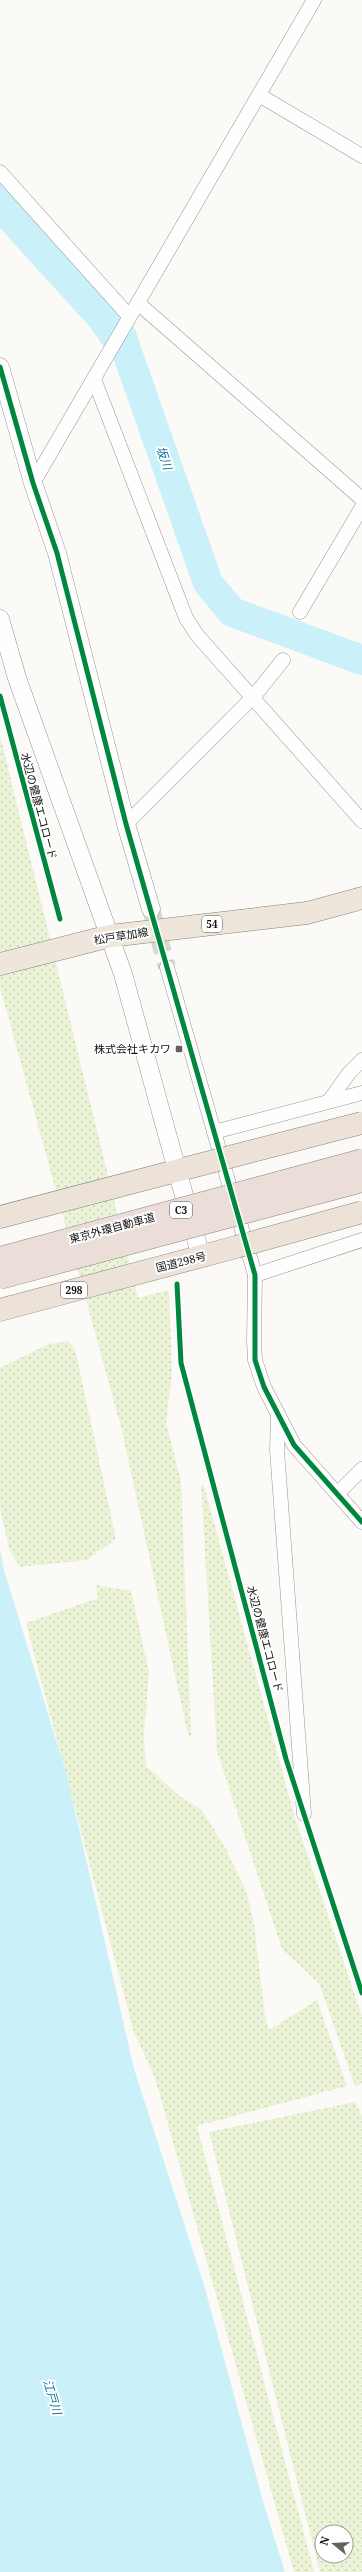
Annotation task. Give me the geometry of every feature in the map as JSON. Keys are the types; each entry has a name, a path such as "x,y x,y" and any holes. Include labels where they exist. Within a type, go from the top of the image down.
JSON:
{"highway":[{"path":"0,1217 362,1122"},
{"name":"東京外環自動車道","path":"0,1258 362,1160"},
{"name":"東京外環自動車道","path":"0,1278 362,1180"},
{"name":"国道298号","path":"0,1310 201,1257 362,1212"}],"main road":[{"name":"松戸草加線","path":"0,964 110,936 307,913 362,898"}],"street":[{"path":"33,483 314,0"},
{"path":"259,95 361,154"},
{"path":"0,172 129,316"},
{"path":"138,303 362,499"},
{"path":"0,367 33,483 56,553 126,824 151,909"},
{"path":"94,379 186,618 197,635 254,696 361,818"},
{"path":"300,612 362,507"},
{"path":"0,618 30,716 123,974 201,1257"},
{"path":"126,824 254,696 283,660"},
{"path":"167,967 255,1275 255,1360 264,1387 294,1445 362,1522"},
{"path":"329,1101 349,1073 362,1060"},
{"path":"214,1132 362,1093"},
{"path":"255,1275 362,1240"},
{"path":"278,1413 277,1450 304,1814"},
{"path":"337,1494 362,1469"}],"green space":[{"path":"0,735 138,1298 169,1290 172,1371 166,1423 181,1481 191,1735 188,1735 122,1431 0,987"},
{"path":"68,1341 75,1349 116,1539 87,1560 20,1567 9,1549 0,1507 0,1368 49,1344"},
{"path":"201,1485 204,1486 295,1818 362,2016 362,2084 355,2086 319,1983 282,1949 217,1751"},
{"path":"96,1585 131,1591 149,1672 144,1735 146,1766 181,1797 201,1809 225,1847 246,1891 254,1923 265,2016 269,2030 317,2000 347,2086 197,2126 314,2572 294,2572 155,2078 134,2032 26,1623 98,1598"},
{"path":"355,2102 362,2116 362,2572 320,2572 318,2564 354,2564 354,2524 314,2524 314,2548 209,2132"}],"water":[{"path":"0,183 119,315 120,321 129,329 113,360 90,327 0,228"},
{"name":"江戸川","path":"0,1549 4,1570 67,1776 134,2069 204,2285 264,2505 285,2572 0,2572"}],"waterway":[{"name":"坂川","path":"98,310 121,335 208,583 232,612 362,660"}],"tunnel":[{"path":"151,909 167,967"}],"cycle path":[{"path":"0,367 33,483 57,553 126,824 255,1275 255,1360 264,1387 294,1445 362,1522"},
{"name":"水辺の健康エコロード","path":"0,696 60,919"},
{"name":"水辺の健康エコロード","path":"177,1284 181,1363 286,1759 362,1993"}],"place":[{"name":"株式会社キカワ","path":"179,1049"}]}
